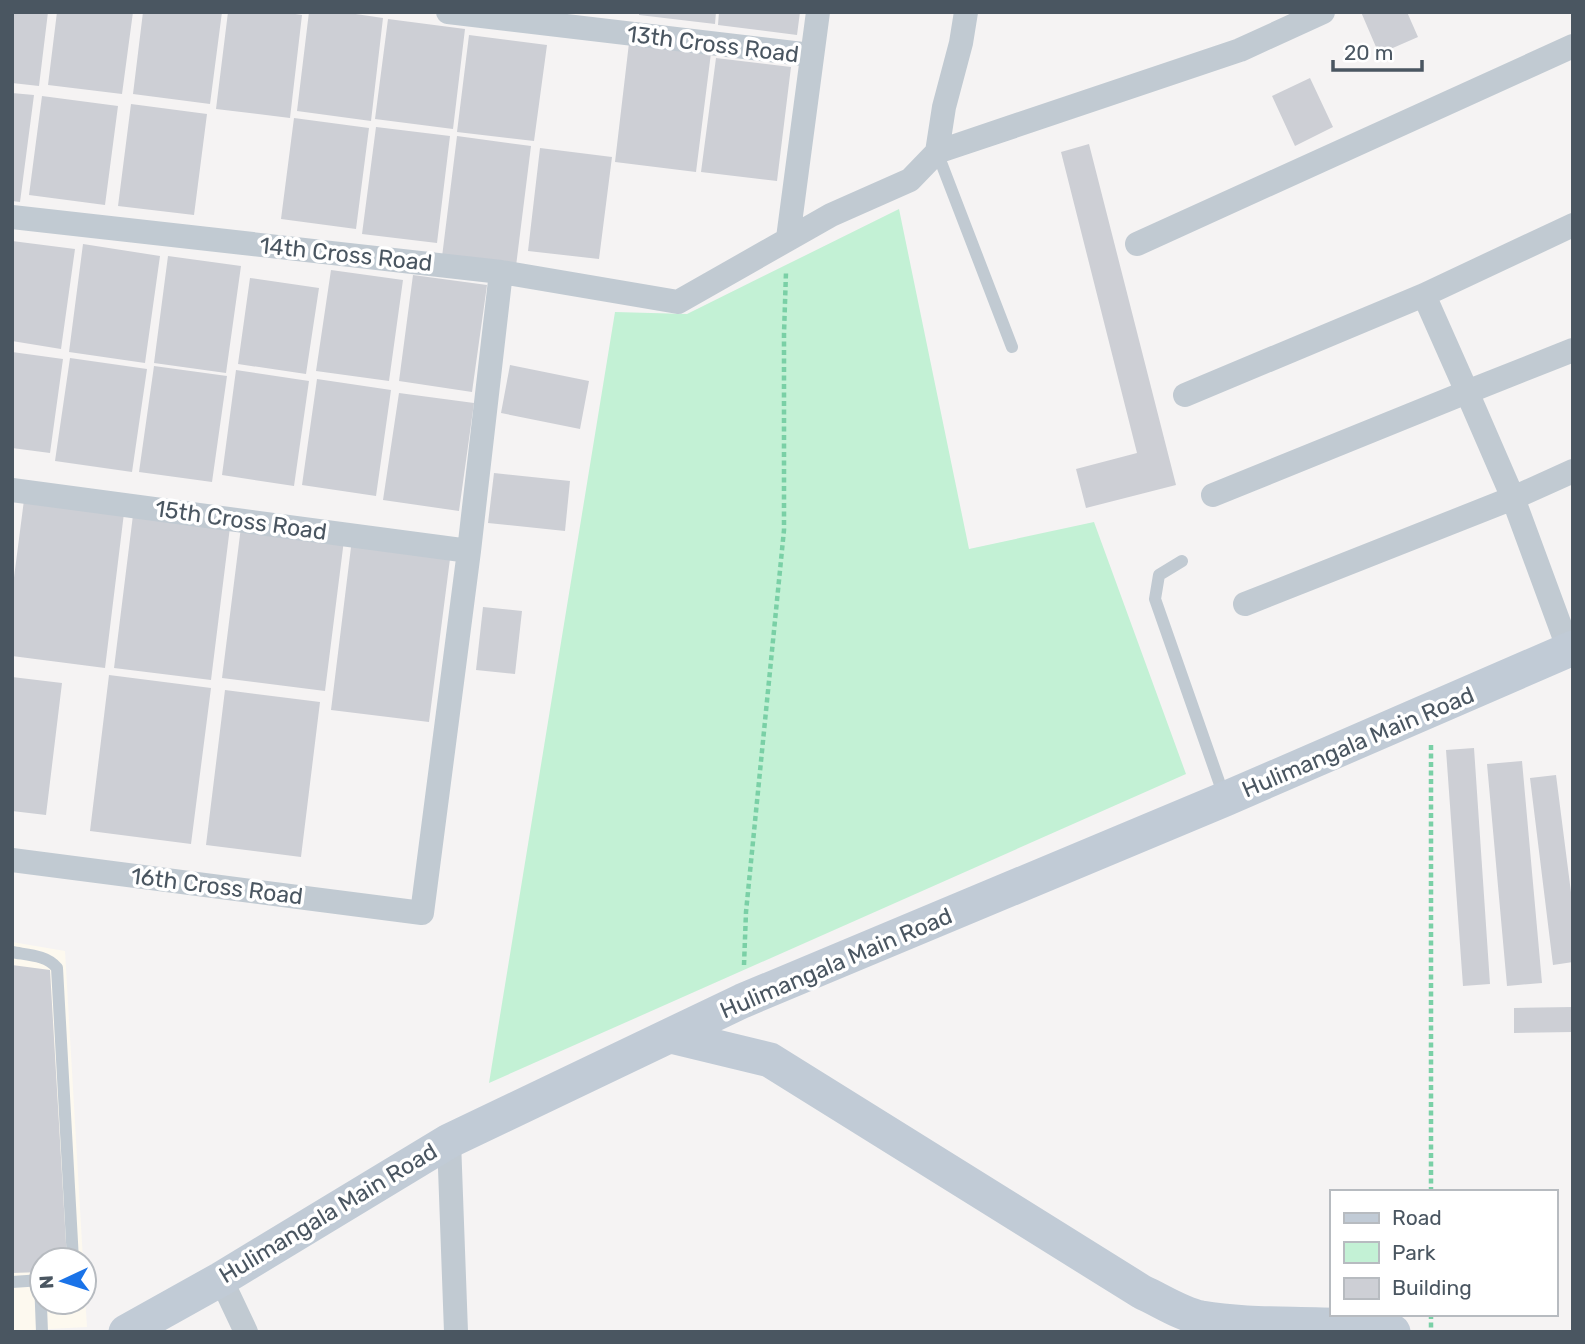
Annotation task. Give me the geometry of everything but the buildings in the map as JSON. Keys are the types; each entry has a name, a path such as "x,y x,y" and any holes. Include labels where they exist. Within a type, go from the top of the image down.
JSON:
{"street":[{"name":"13th Cross Road","path":"448,12 811,55"},
{"path":"788,238 818,12"},
{"path":"937,152 966,12"},
{"path":"788,238 831,215 910,180 937,152 1240,50 1323,12"},
{"path":"1137,244 1573,46"},
{"name":"14th Cross Road","path":"12,217 501,272 678,302 788,238"},
{"path":"1185,395 1424,295 1573,225"},
{"path":"469,551 501,272"},
{"path":"1424,295 1513,498 1571,649"},
{"path":"1213,495 1573,350"},
{"path":"1245,604 1513,498 1573,471"},
{"name":"15th Cross Road","path":"12,489 469,551"},
{"name":"16th Cross Road","path":"12,860 422,913 469,551"},
{"name":"Hulimangala Main Road","path":"126,1332 221,1279 449,1141 742,1001 1225,799 1571,649"},
{"path":"671,1035 770,1060 1142,1292 1198,1318 1228,1326 1261,1323 1365,1326 1393,1332"},
{"path":"449,1141 456,1332"},
{"path":"221,1279 246,1332"}],"lane":[{"path":"937,152 1012,347"},
{"path":"1182,561 1159,575 1155,599 1225,799"},
{"path":"12,952 52,961 57,968 72,1246"}],"path":[{"path":"742,1001 746,912 784,530 783,334 788,238"},
{"path":"1431,710 1431,1190"}],"shaded area":[{"path":"12,942 65,951 82,1246 28,1246 28,1316 86,1316 87,1327 12,1331"}],"green space":[{"path":"899,209 969,549 1094,522 1186,774 489,1083 615,312 687,314"}]}
